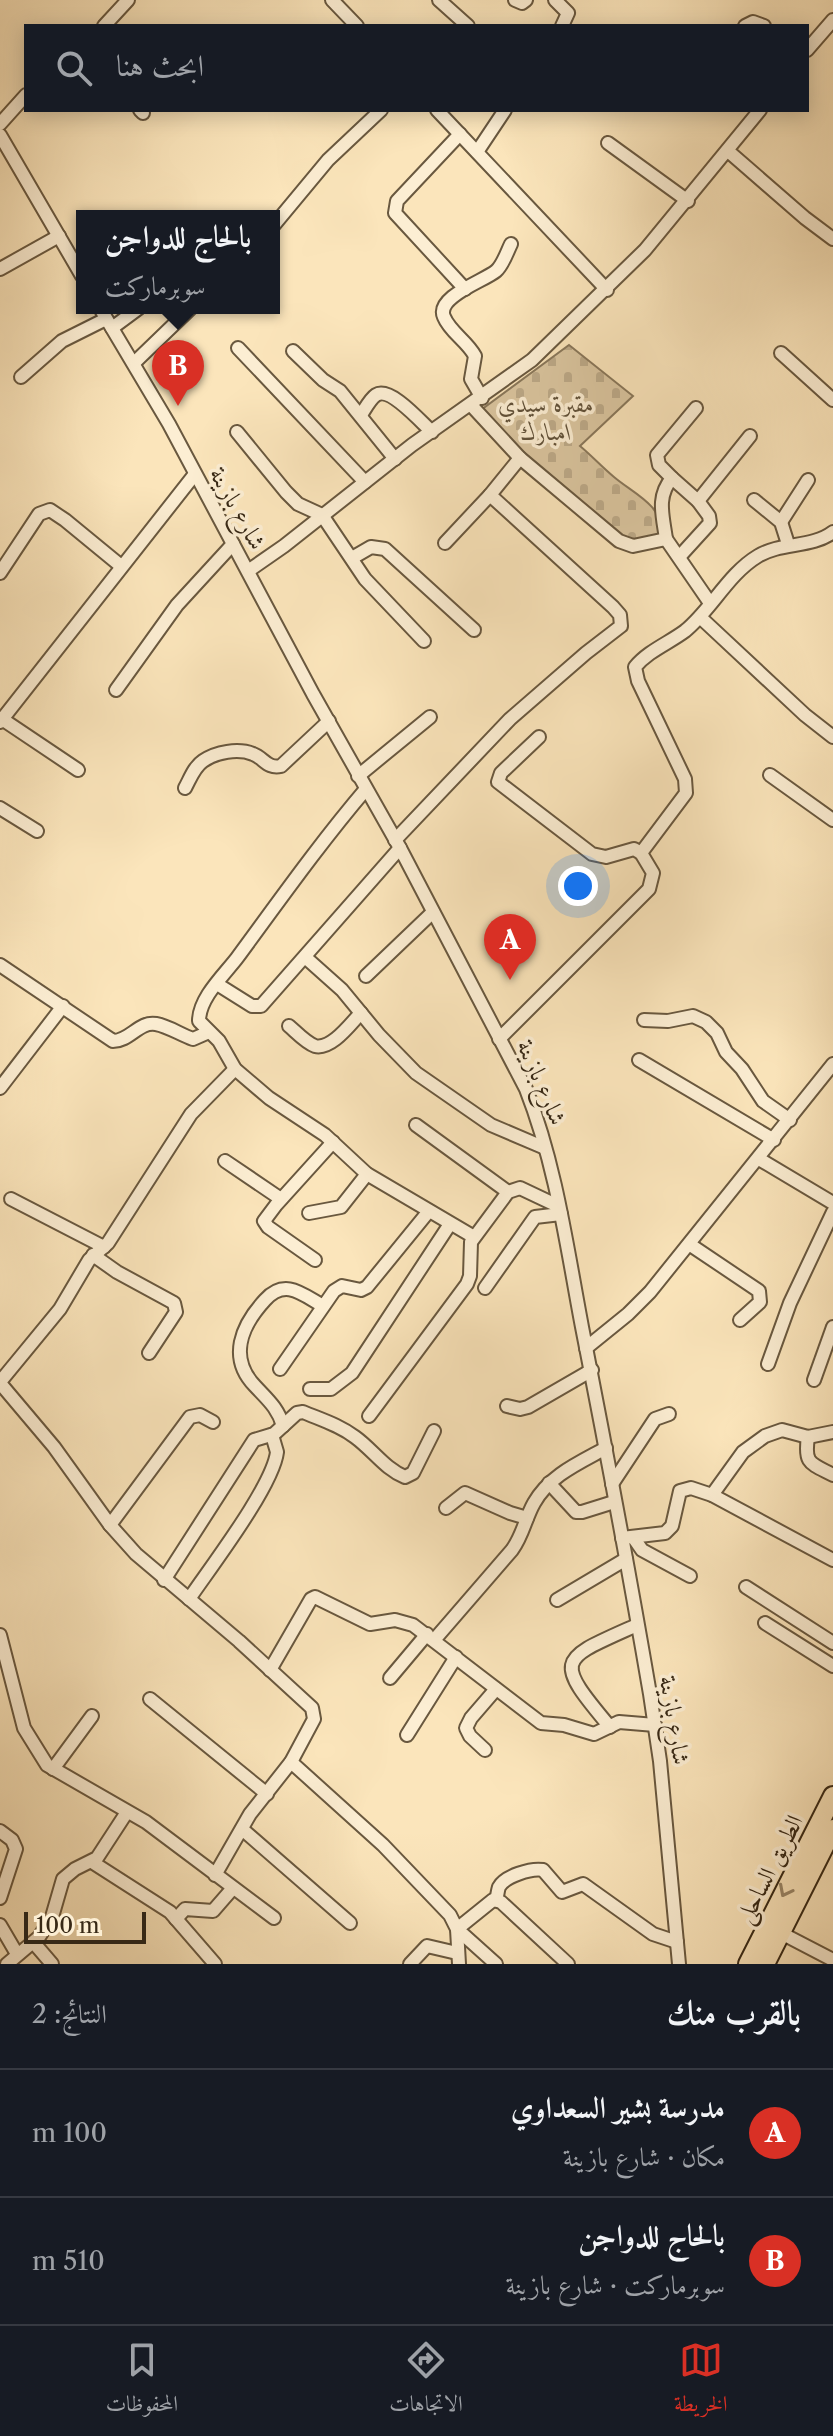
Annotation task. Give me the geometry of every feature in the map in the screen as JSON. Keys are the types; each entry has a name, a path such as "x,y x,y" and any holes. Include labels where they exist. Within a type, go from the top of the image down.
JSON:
{"highway":[{"name":"الطريق الساحلى","path":"762,1963 833,1796"},
{"name":"الطريق الساحلى","path":"762,1963 781,1933 833,1829"}],"street":[{"path":"106,24 128,0"},
{"path":"332,0 355,24"},
{"path":"439,0 466,24"},
{"path":"515,0 522,3 526,0"},
{"path":"555,0 568,13 563,24"},
{"path":"809,48 833,20"},
{"path":"0,124 24,97"},
{"path":"280,218 328,160 379,112"},
{"path":"439,112 607,290"},
{"path":"477,152 504,112"},
{"path":"248,571 532,360 607,290 688,201 758,112"},
{"path":"460,134 397,201 395,213 465,289"},
{"path":"0,135 76,266"},
{"path":"608,143 688,201"},
{"path":"728,151 833,239"},
{"path":"0,166 13,157"},
{"path":"0,269 59,236"},
{"path":"511,244 498,269 445,303 442,310 444,318 475,356 471,379 476,402 520,458 619,541 633,546 666,539"},
{"path":"134,363 185,314"},
{"path":"21,377 62,341 106,318"},
{"name":"شارع بازينة","path":"106,318 134,363 397,844 526,1089 560,1210 614,1502 628,1537 626,1559 655,1725 679,1964"},
{"path":"238,348 365,482"},
{"path":"293,351 323,380 340,391 395,459"},
{"path":"781,353 833,400"},
{"path":"361,415 374,396 390,394 432,432"},
{"path":"680,556 710,523 709,516 698,501 659,465 657,455 696,408"},
{"path":"237,432 298,504 322,515 365,579 424,641"},
{"path":"698,501 750,436"},
{"path":"445,543 520,458"},
{"path":"78,770 1,721 195,474"},
{"path":"672,478 662,492 666,539 710,603"},
{"path":"781,522 808,480"},
{"path":"217,984 252,1006 261,1006 397,844 510,719 621,626 623,621 613,607 490,495"},
{"path":"754,500 781,522 788,544"},
{"path":"0,573 39,514 50,510 121,566"},
{"path":"641,853 683,798 687,787 638,681 635,667 700,617 744,566 758,556 833,532"},
{"path":"116,690 177,605 233,544"},
{"path":"352,558 371,547 385,549 474,630"},
{"path":"700,617 805,715 833,737"},
{"path":"358,776 430,717"},
{"path":"185,788 203,761 224,753 238,751 253,754 269,766 281,766 329,721"},
{"path":"499,1039 649,889 653,873 641,853 634,849 606,857 592,854 498,782 501,773 539,737"},
{"path":"770,775 833,820"},
{"path":"366,789 296,875 217,984 199,1015 199,1021 219,1041 235,1069 269,1098 333,1142 367,1174 474,1237"},
{"path":"0,808 37,831"},
{"path":"366,976 433,912"},
{"path":"305,957 342,990 416,1073 452,1101 507,1133 545,1148"},
{"path":"3,971 63,1006 113,1041 125,1039 150,1024 193,1039 209,1032"},
{"path":"0,1088 63,1006"},
{"path":"289,1026 315,1046 321,1045 332,1041 361,1013"},
{"path":"644,1020 668,1021 693,1016 706,1022 717,1033 726,1052 742,1069 763,1101 790,1120"},
{"path":"639,1060 774,1140"},
{"path":"586,1348 636,1307 833,1064"},
{"path":"215,1875 242,1829 291,1762 312,1725 312,1708 164,1580 110,1525 54,1447 0,1383 60,1309 191,1114 235,1069"},
{"path":"416,1125 508,1192"},
{"path":"315,1260 265,1224 265,1218 333,1142"},
{"path":"759,1159 831,1197"},
{"path":"225,1161 281,1199"},
{"path":"309,1213 341,1207 367,1174"},
{"path":"369,1416 467,1284 470,1245 508,1192 520,1188 560,1210"},
{"path":"11,1199 99,1251 117,1272 174,1303 176,1312 149,1353"},
{"path":"485,1288 535,1217 560,1210"},
{"path":"280,1369 339,1287 361,1290 367,1287 429,1211"},
{"path":"768,1364 790,1303 833,1212"},
{"path":"310,1389 331,1389 352,1373 450,1224"},
{"path":"689,1244 759,1291 760,1302 740,1320"},
{"path":"283,1426 276,1407 252,1383 244,1370 239,1352 240,1338 264,1301 279,1288 294,1289 323,1306"},
{"path":"814,1380 833,1327"},
{"path":"507,1406 528,1407 592,1370"},
{"path":"164,1580 254,1440 272,1435 300,1412 336,1424 405,1477 413,1473 434,1431"},
{"path":"612,1484 655,1419 669,1414"},
{"path":"110,1525 190,1417 200,1415 213,1422"},
{"path":"712,1495 736,1461 757,1440 782,1430 808,1437 833,1432"},
{"path":"189,1599 267,1479 277,1452 272,1435"},
{"path":"808,1437 806,1458 833,1475"},
{"path":"390,1678 512,1550 549,1483 606,1448"},
{"path":"549,1483 576,1512 614,1502"},
{"path":"628,1537 668,1532 678,1496 682,1489 691,1488 712,1495 833,1560"},
{"path":"446,1508 465,1493 527,1518"},
{"path":"628,1537 642,1550 690,1576"},
{"path":"557,1600 626,1559"},
{"path":"746,1587 833,1643"},
{"path":"270,1670 315,1597 370,1624 401,1620 431,1636 541,1723 564,1725 594,1734 619,1722 655,1725"},
{"path":"765,1623 833,1666"},
{"path":"610,1727 573,1680 572,1663 579,1653 637,1625"},
{"path":"1,1644 24,1728 38,1754 53,1769 146,1822 274,1918"},
{"path":"407,1735 456,1657"},
{"path":"485,1750 466,1728 496,1689"},
{"path":"150,1699 267,1794"},
{"path":"53,1769 92,1716"},
{"path":"291,1762 383,1845 450,1915 457,1929 496,1964"},
{"path":"7,1964 34,1943 52,1917 63,1879 75,1869 92,1862 127,1812"},
{"path":"242,1829 350,1923"},
{"path":"0,1831 12,1840 16,1849 0,1898"},
{"path":"92,1862 176,1919 215,1964"},
{"path":"496,1900 503,1882 531,1870 543,1870 562,1892 583,1884 653,1934 677,1942"},
{"path":"176,1919 185,1909 213,1911 233,1888"},
{"path":"457,1929 496,1900"},
{"path":"496,1900 568,1964"},
{"path":"0,1925 17,1954"},
{"path":"410,1964 427,1946 458,1959 457,1929"},
{"path":"781,1933 833,1960"},
{"path":"34,1943 52,1964"}],"green space":[{"name":"مقبرة سيدي امبارك","path":"569,345 633,396 580,446 652,507 663,533 626,544 524,457 481,410"}],"place":[{"name":"بالحاج للدواجن","path":"178,406"},
{"name":"مدرسة بشير السعداوي","path":"510,980"}]}
